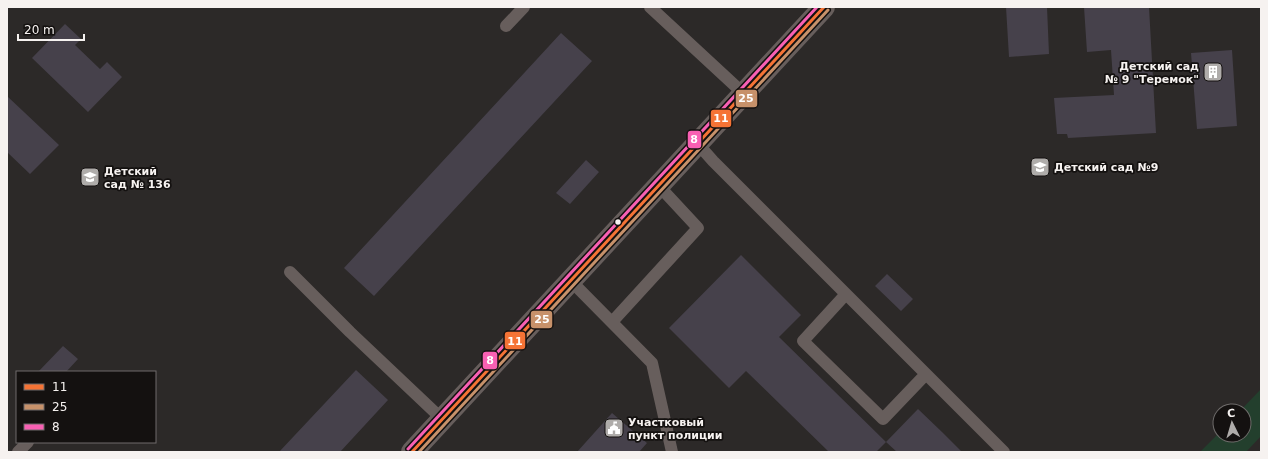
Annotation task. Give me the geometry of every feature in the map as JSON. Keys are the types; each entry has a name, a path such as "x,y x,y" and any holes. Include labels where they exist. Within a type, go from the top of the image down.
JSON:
{"street":[{"path":"412,452 824,7"}],"lane":[{"path":"506,26 524,7"},
{"path":"650,7 744,94"},
{"path":"698,144 713,161 1004,452"},
{"path":"612,322 698,228 659,186"},
{"path":"290,272 350,332 442,419"},
{"path":"570,281 652,363 672,452"},
{"path":"846,294 803,341 883,419 926,374"},
{"path":"18,452 27,443"}],"green space":[{"path":"1261,389 1261,436 1246,452 1200,452 1212,440 1212,443 1252,443 1252,403 1248,403"}],"building":[{"path":"1006,7 1047,7 1049,54 1009,57"},
{"path":"1084,7 1149,7 1156,133 1068,138 1067,134 1057,134 1054,98 1114,95 1111,50 1087,52"},
{"path":"65,24 81,39 75,45 100,69 107,62 122,77 88,112 32,58"},
{"path":"561,33 592,61 374,296 344,268"},
{"path":"1232,50 1237,126 1197,129 1191,53"},
{"path":"7,96 59,145 30,174 7,152"},
{"path":"586,160 599,172 570,204 556,193"},
{"path":"741,255 801,315 779,337 886,442 876,452 829,452 746,371 729,388 669,328"},
{"path":"887,274 913,299 901,311 875,286"},
{"path":"63,346 78,359 67,371 39,371"},
{"path":"356,370 388,400 340,452 279,452"},
{"path":"918,409 962,452 897,452 886,442"},
{"name":"Участковый пункт полиции","path":"612,413 647,443 639,452 577,452"}],"transit line":[{"name":"8","path":"408,449 817,7"},
{"name":"11","path":"412,452 824,7"},
{"name":"25","path":"419,452 828,10"}],"place":[{"name":"Детский сад № 9 \"Теремок\"","path":"1213,72"},
{"name":"Детский сад №9","path":"1040,167"},
{"name":"Детский сад № 136","path":"90,177"},
{"name":"Участковый пункт полиции","path":"614,428"}]}
